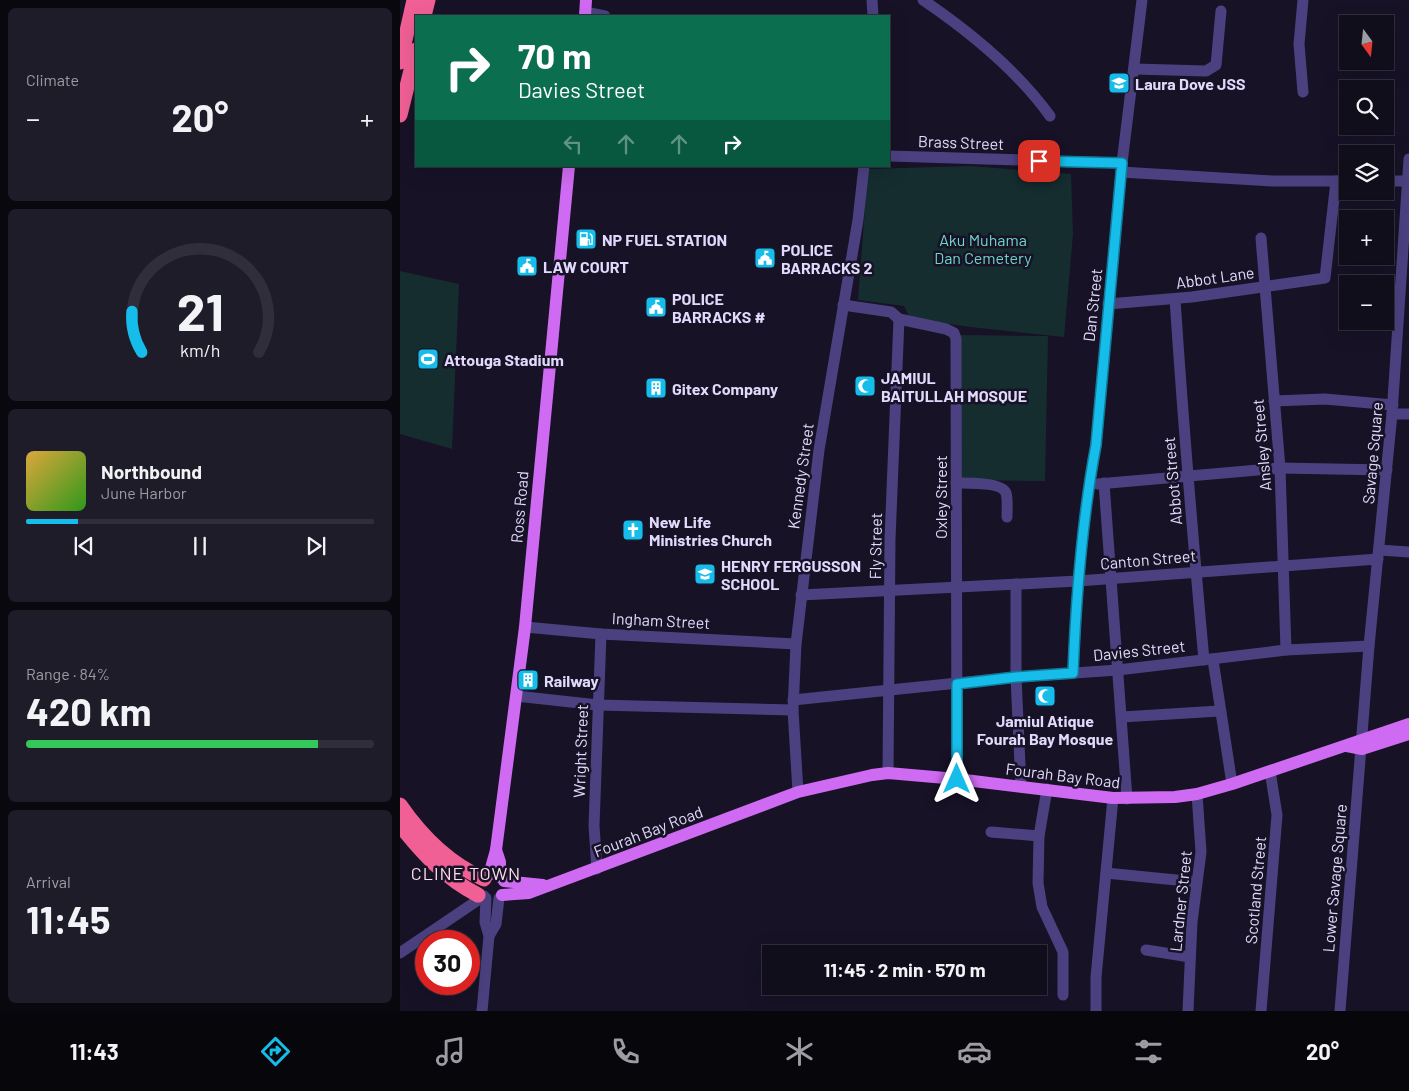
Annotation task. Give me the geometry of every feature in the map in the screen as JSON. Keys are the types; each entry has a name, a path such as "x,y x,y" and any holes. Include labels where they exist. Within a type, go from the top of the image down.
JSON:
{"highway":[{"path":"400,62 414,0"},
{"path":"424,15 428,0"},
{"path":"400,115 415,54"},
{"path":"400,805 438,851 464,869 494,878"},
{"path":"400,825 436,867 458,884 483,896"}],"main road":[{"name":"Ross Road","path":"494,878 525,627 569,167"},
{"name":"Fourah Bay Road","path":"1362,744 1409,724"},
{"name":"Fourah Bay Road","path":"500,896 529,893 546,885 596,869 798,792 850,779 888,773 1127,799 1197,794 1347,746 1409,734"},
{"path":"494,878 546,885"}],"street":[{"path":"872,0 873,15"},
{"path":"923,0 945,15 1012,71 1032,91 1050,116"},
{"name":"Dan Street","path":"1073,673 1078,582 1089,485 1096,445 1121,168 1142,0"},
{"path":"1303,0 1299,44 1303,92"},
{"path":"585,9 601,15"},
{"path":"1134,69 1206,71 1212,69 1216,65 1221,12"},
{"name":"Brass Street","path":"890,156 1121,168 1264,180 1339,181"},
{"name":"Savage Square","path":"1362,744 1369,646 1387,470 1407,227 1409,159"},
{"name":"Kennedy Street","path":"798,792 794,757 793,705 796,644 819,450 858,220 864,167"},
{"path":"1394,181 1408,181"},
{"name":"Abbot Lane","path":"1108,304 1174,299 1325,278 1339,198"},
{"name":"Ansley Street","path":"1261,238 1280,468 1285,564 1286,650"},
{"name":"Abbot Street","path":"1174,299 1196,571 1208,660 1232,784"},
{"name":"Oxley Street","path":"843,304 881,309 891,312 899,320 946,329 954,333 956,339 957,779"},
{"name":"Fly Street","path":"888,773 890,590 899,320"},
{"path":"1274,401 1325,399 1392,409 1409,414"},
{"path":"1089,485 1280,468 1387,470"},
{"path":"956,483 995,485 1003,489 1006,493 1007,517"},
{"path":"1104,483 1109,577 1122,717 1127,799"},
{"name":"Canton Street","path":"802,595 1078,582 1109,577 1285,564 1409,552"},
{"path":"1016,584 1016,677 1021,786"},
{"name":"Ingham Street","path":"525,627 601,634 796,644"},
{"name":"Wright Street","path":"596,869 594,833 601,634"},
{"name":"Davies Street","path":"516,696 598,705 793,705 889,690 1016,677 1118,670 1286,650 1369,646"},
{"path":"1122,717 1219,711"},
{"name":"Lower Savage Square","path":"1340,1011 1362,744"},
{"name":"Scotland Street","path":"1261,1011 1277,815 1270,771"},
{"path":"1047,789 1039,836 1038,883 1042,907 1063,952 1063,995"},
{"name":"Lardner Street","path":"1188,1011 1196,882 1202,852 1197,794"},
{"path":"1096,1011 1096,984 1113,798"},
{"path":"991,832 1039,836"},
{"path":"1106,873 1196,882"},
{"path":"482,1011 489,936 485,922 482,880 494,878 505,887 500,896 496,924 489,936"},
{"path":"400,953 483,896 500,896"},
{"path":"1146,950 1190,957"}],"green space":[{"name":"Aku Muhama Dan Cemetery","path":"970,166 1071,174 1073,234 1064,337 970,327 910,318 904,306 858,300 868,169"},
{"name":"Attouga Stadium","path":"400,271 459,284 452,449 400,434"},
{"path":"958,335 1048,336 1045,481 955,480"}],"place":[{"name":"Laura Dove JSS","path":"1119,83"},
{"name":"NP FUEL STATION","path":"586,239"},
{"name":"POLICE BARRACKS 2","path":"765,258"},
{"name":"LAW COURT","path":"527,266"},
{"name":"POLICE BARRACKS #","path":"656,307"},
{"name":"Attouga Stadium","path":"428,359"},
{"name":"JAMIUL BAITULLAH MOSQUE","path":"865,386"},
{"name":"Gitex Company","path":"656,388"},
{"name":"New Life Ministries Church","path":"633,530"},
{"name":"HENRY FERGUSSON SCHOOL","path":"705,574"},
{"name":"Railway","path":"528,680"},
{"name":"Jamiul Atique Fourah Bay Mosque","path":"1045,696"}],"district":[{"name":"CLINE TOWN","path":"466,873"}],"route":[{"path":"957,779 957,684 1073,673 1078,582 1089,485 1096,445 1122,163 1039,161"}]}
